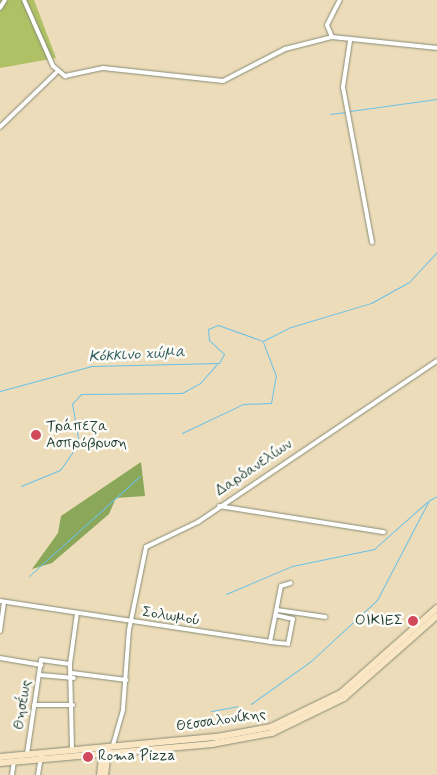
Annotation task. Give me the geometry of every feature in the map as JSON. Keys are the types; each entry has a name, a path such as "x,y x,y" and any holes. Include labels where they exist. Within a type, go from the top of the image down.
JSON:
{"main road":[{"name":"Θεσσαλονίκης","path":"0,763 229,735 292,719 353,684 437,608"},
{"name":"Θεσσαλονίκης","path":"0,757 72,748 108,749 230,742 291,727 358,688 437,616"},
{"path":"100,775 108,749"},
{"path":"105,775 108,749"}],"street":[{"path":"0,8 5,0"},
{"path":"24,0 56,73"},
{"path":"332,37 328,25 340,0"},
{"path":"56,73 72,76 103,68 223,81 270,55 332,37 350,41 437,48"},
{"path":"350,41 343,87 372,242"},
{"path":"0,127 56,73"},
{"name":"Δαρδανελίων","path":"108,749 127,680 131,622 146,547 198,522 219,506 437,361"},
{"path":"219,506 384,532"},
{"path":"275,615 293,619 288,644 270,642 275,615 277,610 281,586 291,583"},
{"path":"0,631 2,602"},
{"name":"Σολωμού","path":"2,602 270,642"},
{"path":"277,610 326,617"},
{"path":"72,748 74,678 70,664 77,613"},
{"path":"0,658 41,665"},
{"name":"Θησέως","path":"27,754 42,659 70,664"},
{"path":"72,673 127,680"},
{"path":"40,674 74,678"},
{"path":"34,705 73,705"},
{"path":"38,775 41,757"},
{"path":"12,775 14,761"}],"green space":[{"path":"0,0 34,0 56,58 0,68"},
{"path":"141,462 145,496 116,498 109,514 52,563 32,569 58,533 61,516"}],"waterway":[{"name":"Κόκκινο χώμα","path":"350,111 437,99"},
{"name":"Κόκκινο χώμα","path":"330,114 346,112"},
{"name":"Κόκκινο χώμα","path":"0,391 92,366 219,363 224,354 209,340 208,329 218,325 263,341 291,327 371,303 409,282 437,252"},
{"name":"Κόκκινο χώμα","path":"182,433 243,404 271,403 276,376 263,342"},
{"name":"Κόκκινο χώμα","path":"21,486 60,470 79,443 72,404 81,394 182,393 200,383 217,364"},
{"name":"Κόκκινο χώμα","path":"29,576 140,476"},
{"path":"430,500 437,496"},
{"path":"251,704 311,661 377,600 429,500"},
{"path":"226,594 292,566 374,549 427,502"},
{"path":"211,711 238,706"}],"place":[{"name":"Τράπεζα Ασπρόβρυση","path":"36,435"},
{"name":"ΟΙΚΙΕΣ","path":"413,621"},
{"name":"Roma Pizza","path":"88,757"}]}
